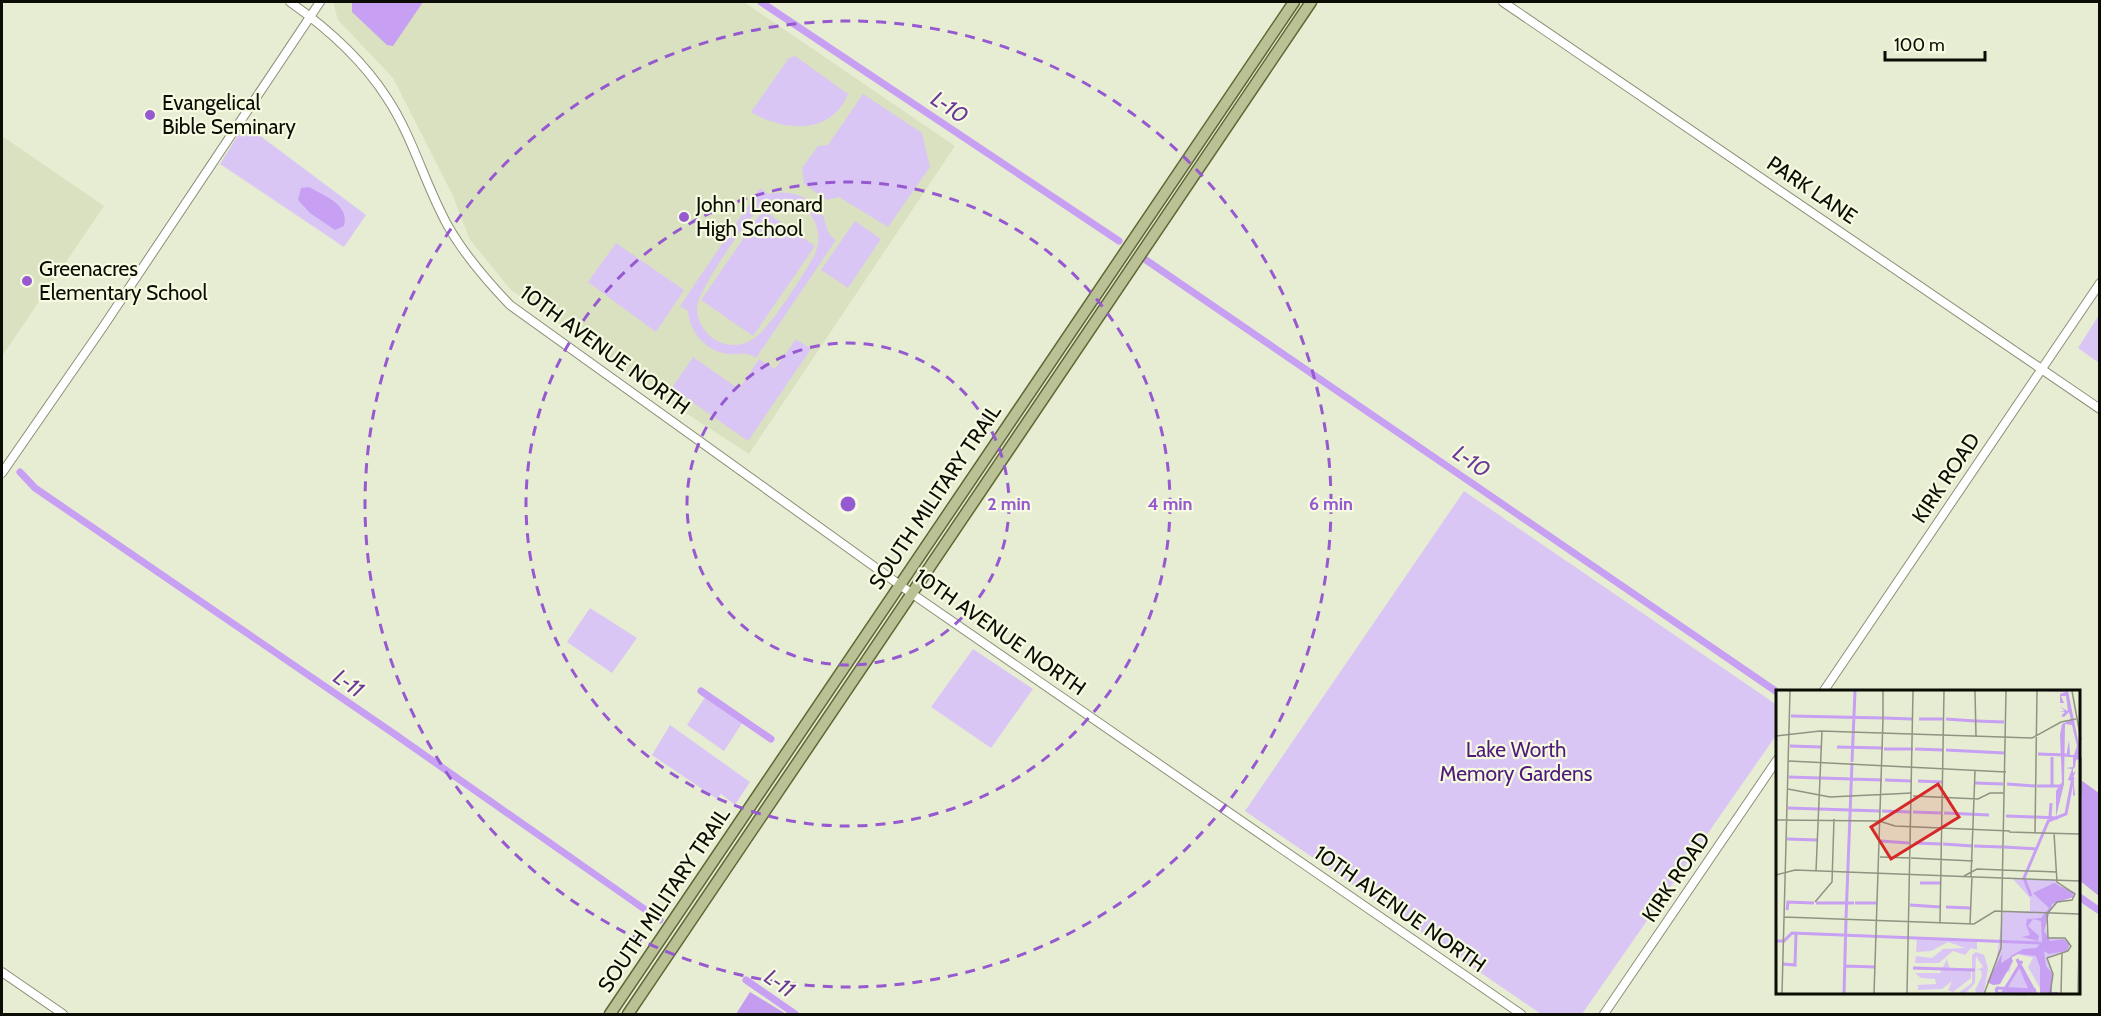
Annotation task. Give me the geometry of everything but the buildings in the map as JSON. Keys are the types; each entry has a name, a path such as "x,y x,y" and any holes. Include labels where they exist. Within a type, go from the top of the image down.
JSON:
{"main road":[{"name":"SOUTH MILITARY TRAIL","path":"628,1014 1311,2"},
{"name":"SOUTH MILITARY TRAIL","path":"610,1014 1292,4"},
{"path":"1292,4 1291,22 1294,25"},
{"path":"1115,294 1114,279 1150,225 1152,211"}],"street":[{"name":"10TH AVENUE NORTH","path":"290,2 347,48 387,98 406,131 447,224 469,259 510,305 911,593 1521,1014"},
{"path":"2,474 320,2"},
{"name":"PARK LANE","path":"1503,2 2100,409"},
{"name":"KIRK ROAD","path":"1824,690 2100,283"},
{"name":"KIRK ROAD","path":"1604,1014 1776,761"},
{"path":"2,972 63,1014"}],"shaded area":[{"name":"John I Leonard High School","path":"333,2 744,2 955,146 749,454 650,390 510,289 470,240 452,194 393,78 338,20"},
{"path":"352,2 423,2 393,46 387,45 352,12"},
{"name":"Greenacres Elementary School","path":"2,136 104,206 2,356"},
{"path":"309,187 340,207 345,219 344,226 335,230 310,213 298,200 301,188"},
{"path":"2080,779 2099,793 2099,896 2080,881"},
{"path":"750,992 786,1014 736,1014"}],"green space":[{"path":"795,56 848,94 840,108 830,117 805,126 777,123 751,112 789,58"},
{"path":"863,94 922,133 930,167 888,227 839,197 827,200 804,184 802,168 818,146 828,145"},
{"path":"251,129 366,215 344,247 220,164 240,132"},
{"path":"760,188 768,194 792,193 813,203 823,216 829,233 836,240 756,358 746,354 720,352 706,345 692,327 688,311 680,306","holes":["787,201 796,204 814,220 818,236 815,254 777,312 753,339 744,344 734,345 723,344 714,339 702,326 697,308 714,272 745,226 761,208 777,202"]},
{"path":"763,210 815,246 753,336 701,300"},
{"path":"855,221 881,239 848,288 821,270"},
{"path":"616,243 684,290 656,332 588,282"},
{"path":"2099,315 2099,363 2078,348"},
{"path":"796,339 811,349 748,441 672,388 693,357 739,389 759,359 775,369"},
{"name":"Lake Worth Memory Gardens","path":"1464,491 1776,704 1776,735 1582,1014 1541,1014 1245,811"},
{"path":"590,608 637,638 612,673 567,642"},
{"path":"973,649 1033,689 991,748 931,707"},
{"path":"706,696 744,720 724,751 687,725"},
{"path":"670,725 750,782 735,805 721,794 717,799 652,755"}],"waterway":[{"name":"L-10","path":"761,2 1119,241"},
{"name":"L-10","path":"1146,260 1776,691"},
{"name":"L-11","path":"20,472 35,488 393,733 660,920"},
{"path":"701,691 771,739"},
{"name":"L-10","path":"2080,897 2100,911"},
{"name":"L-11","path":"746,980 795,1014"}],"place":[{"name":"Evangelical Bible Seminary","path":"150,115"},
{"name":"John I Leonard High School","path":"684,217"},
{"name":"Greenacres Elementary School","path":"27,281"}]}
